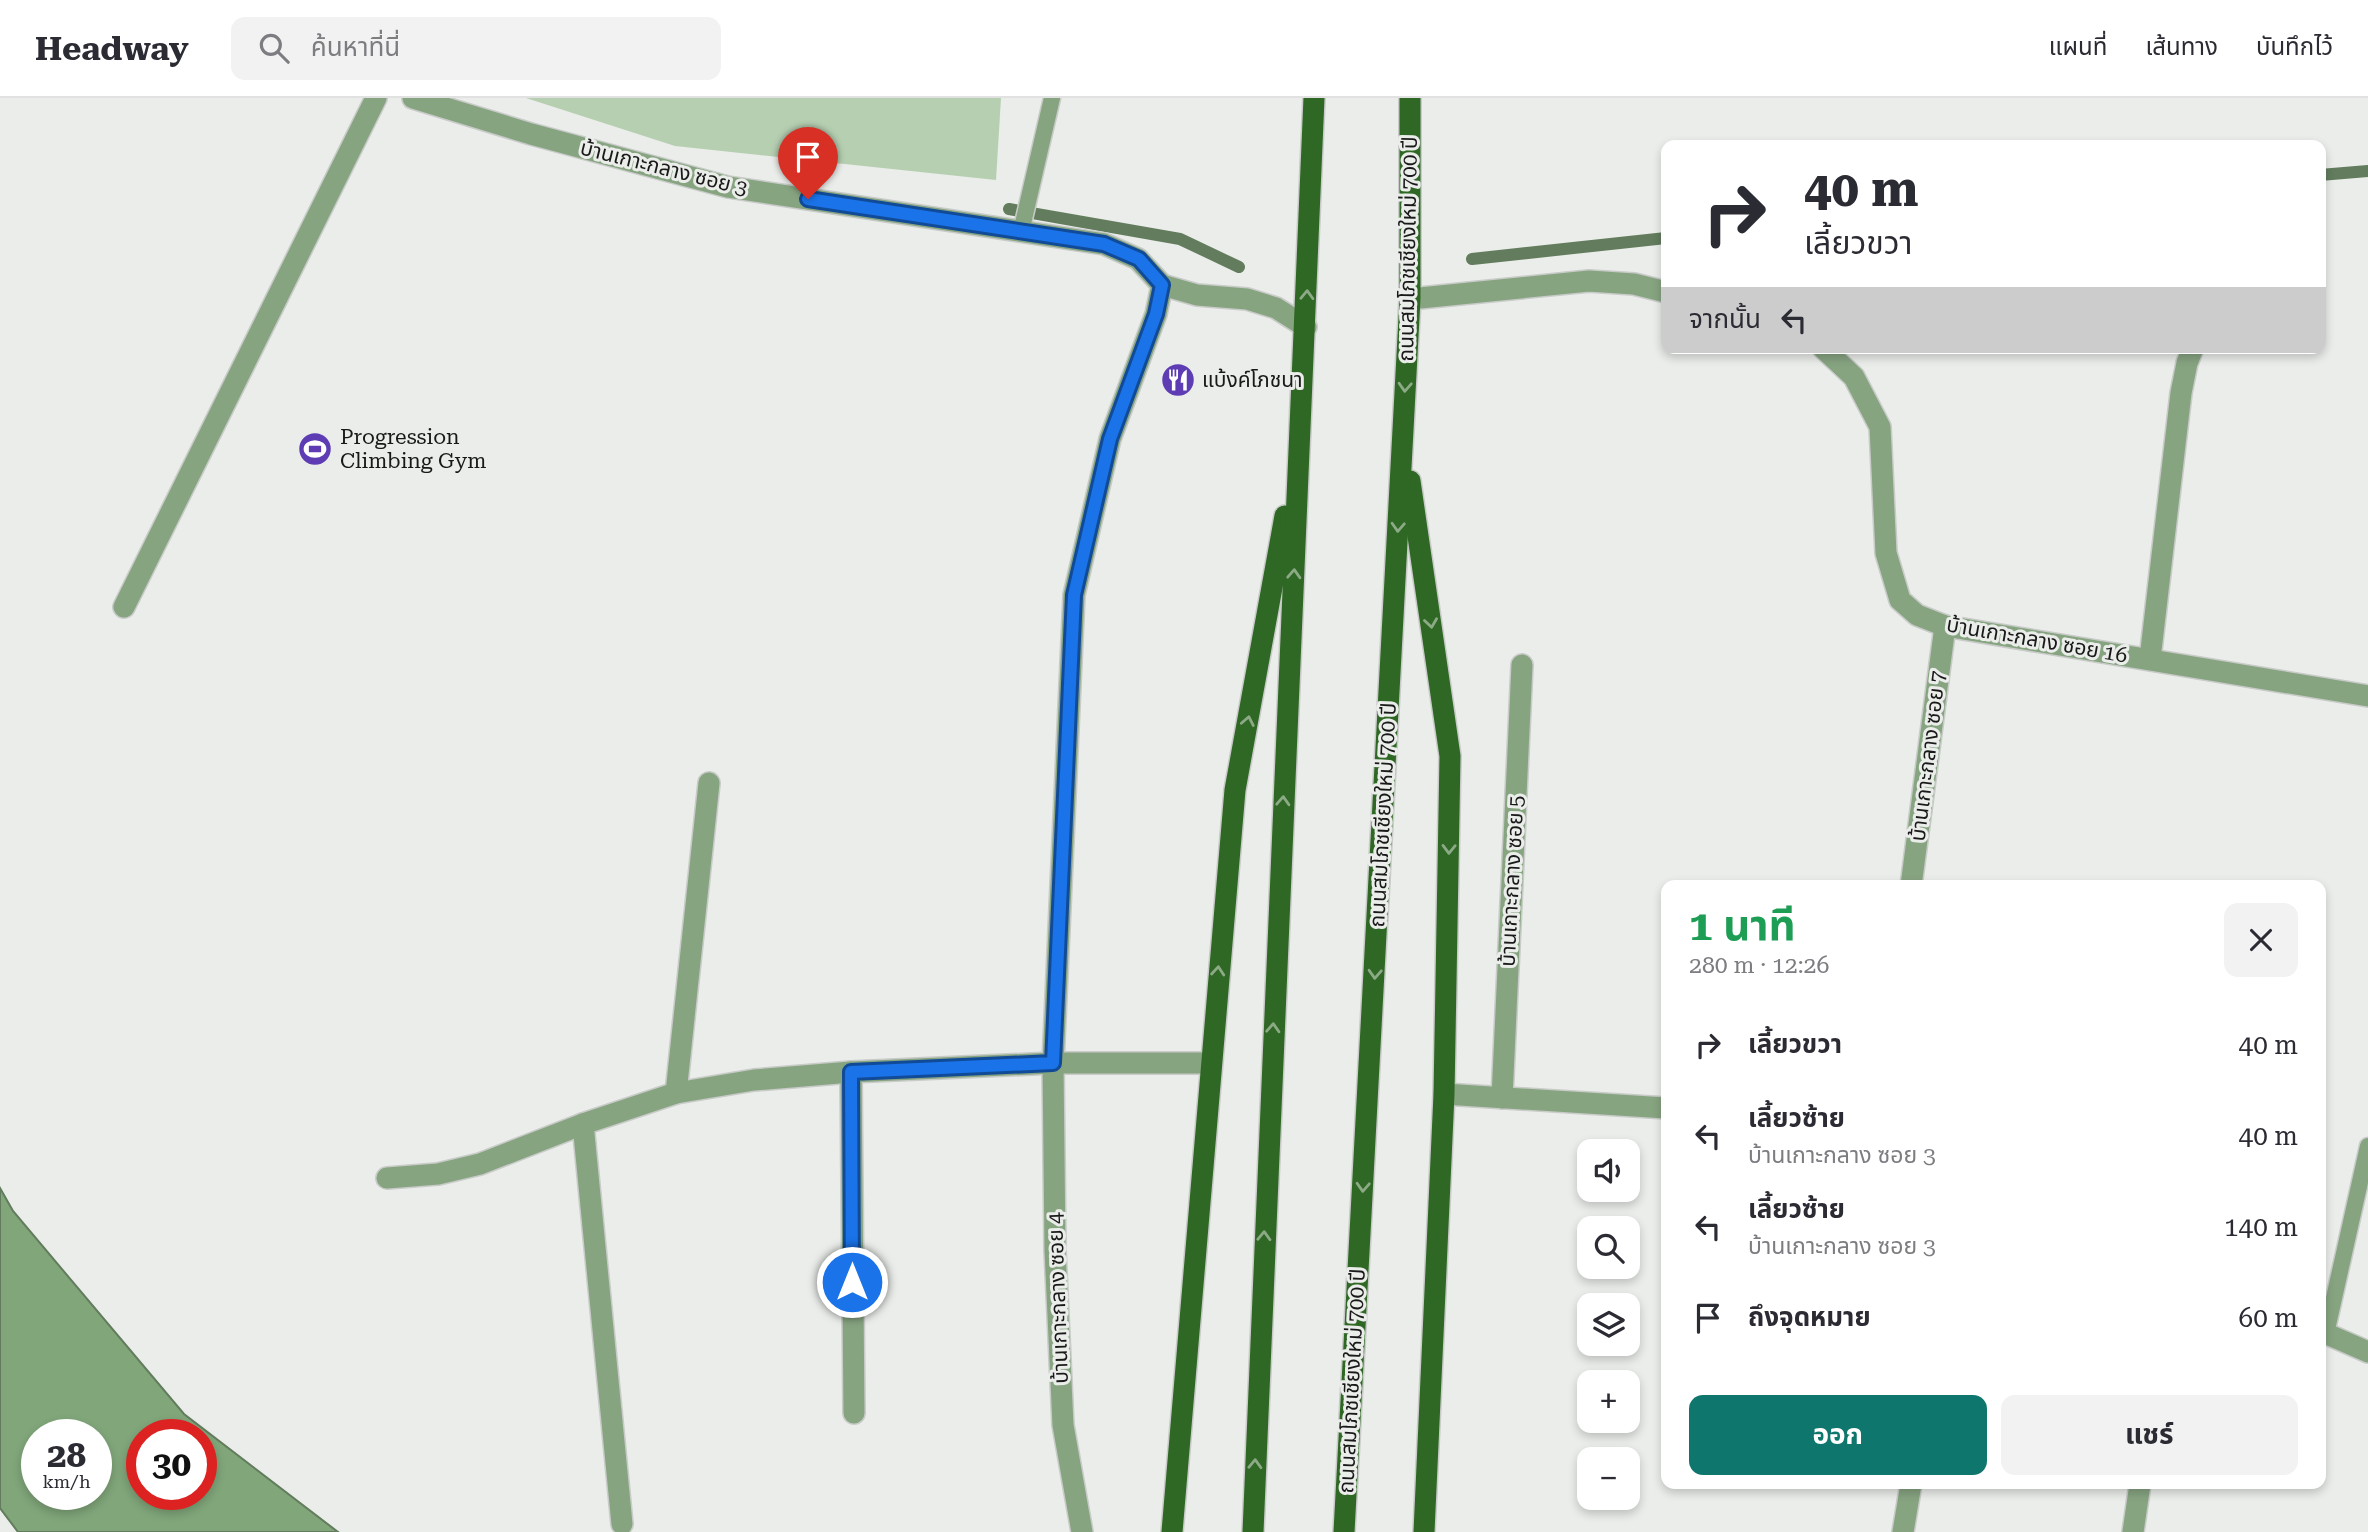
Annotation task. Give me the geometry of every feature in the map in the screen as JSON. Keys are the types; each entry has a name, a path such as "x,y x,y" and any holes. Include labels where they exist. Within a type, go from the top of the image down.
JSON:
{"main road":[{"path":"1253,1532 1314,98"},
{"name":"ถนนสมโภชเชียงใหม่ 700 ปี","path":"1344,1532 1410,299 1410,98"},
{"path":"1403,434 1450,756 1444,1094 1424,1532"},
{"path":"1172,1532 1235,790 1300,437"}],"street":[{"path":"124,607 376,98"},
{"name":"บ้านเกาะกลาง ซอย 3","path":"413,98 531,134 728,187 1104,244 1139,259 1162,285"},
{"path":"1410,299 1589,281 1634,284 1661,291"},
{"path":"1053,1063 1074,595 1110,439 1156,314 1162,285 1197,295 1247,299 1276,308 1306,327"},
{"name":"บ้านเกาะกลาง ซอย 16","path":"1830,354 1854,377 1880,427 1886,553 1900,600 1917,615 1945,626 2368,696"},
{"path":"2150,659 2181,393 2191,354"},
{"name":"บ้านเกาะกลาง ซอย 7","path":"1912,880 1945,626"},
{"name":"บ้านเกาะกลาง ซอย 5","path":"1502,1098 1522,665"},
{"path":"676,1093 709,783"},
{"path":"387,1178 438,1174 480,1164 583,1124 676,1093 754,1080 851,1072 1053,1063 1210,1063"},
{"name":"บ้านเกาะกลาง ซอย 4","path":"1053,1063 1055,1250 1063,1425 1082,1532"},
{"path":"851,1072 854,1413"},
{"path":"1444,1094 1661,1108"},
{"path":"583,1124 622,1524"},
{"path":"2326,1334 2368,1352"},
{"path":"1903,1532 1909,1489"},
{"path":"2133,1532 2139,1489"}],"lane":[{"path":"1021,232 1052,98"},
{"path":"2326,1321 2368,1146"}],"shaded area":[{"path":"526,98 1001,98 996,180 675,146"},
{"path":"0,1188 13,1211 191,1419 126,1419 126,1510 217,1510 217,1439 338,1532 18,1532 0,1508"}],"waterway":[{"path":"2326,174 2368,171"},
{"path":"1009,209 1180,239 1239,267"},
{"path":"1472,259 1661,239"}],"place":[{"name":"แบ้งค์โภชนา","path":"1178,380"},
{"name":"Progression Climbing Gym","path":"315,449"}],"route":[{"path":"808,199 1104,244 1139,259 1162,285 1156,314 1110,439 1074,595 1053,1063 851,1072 852,1282"}]}
